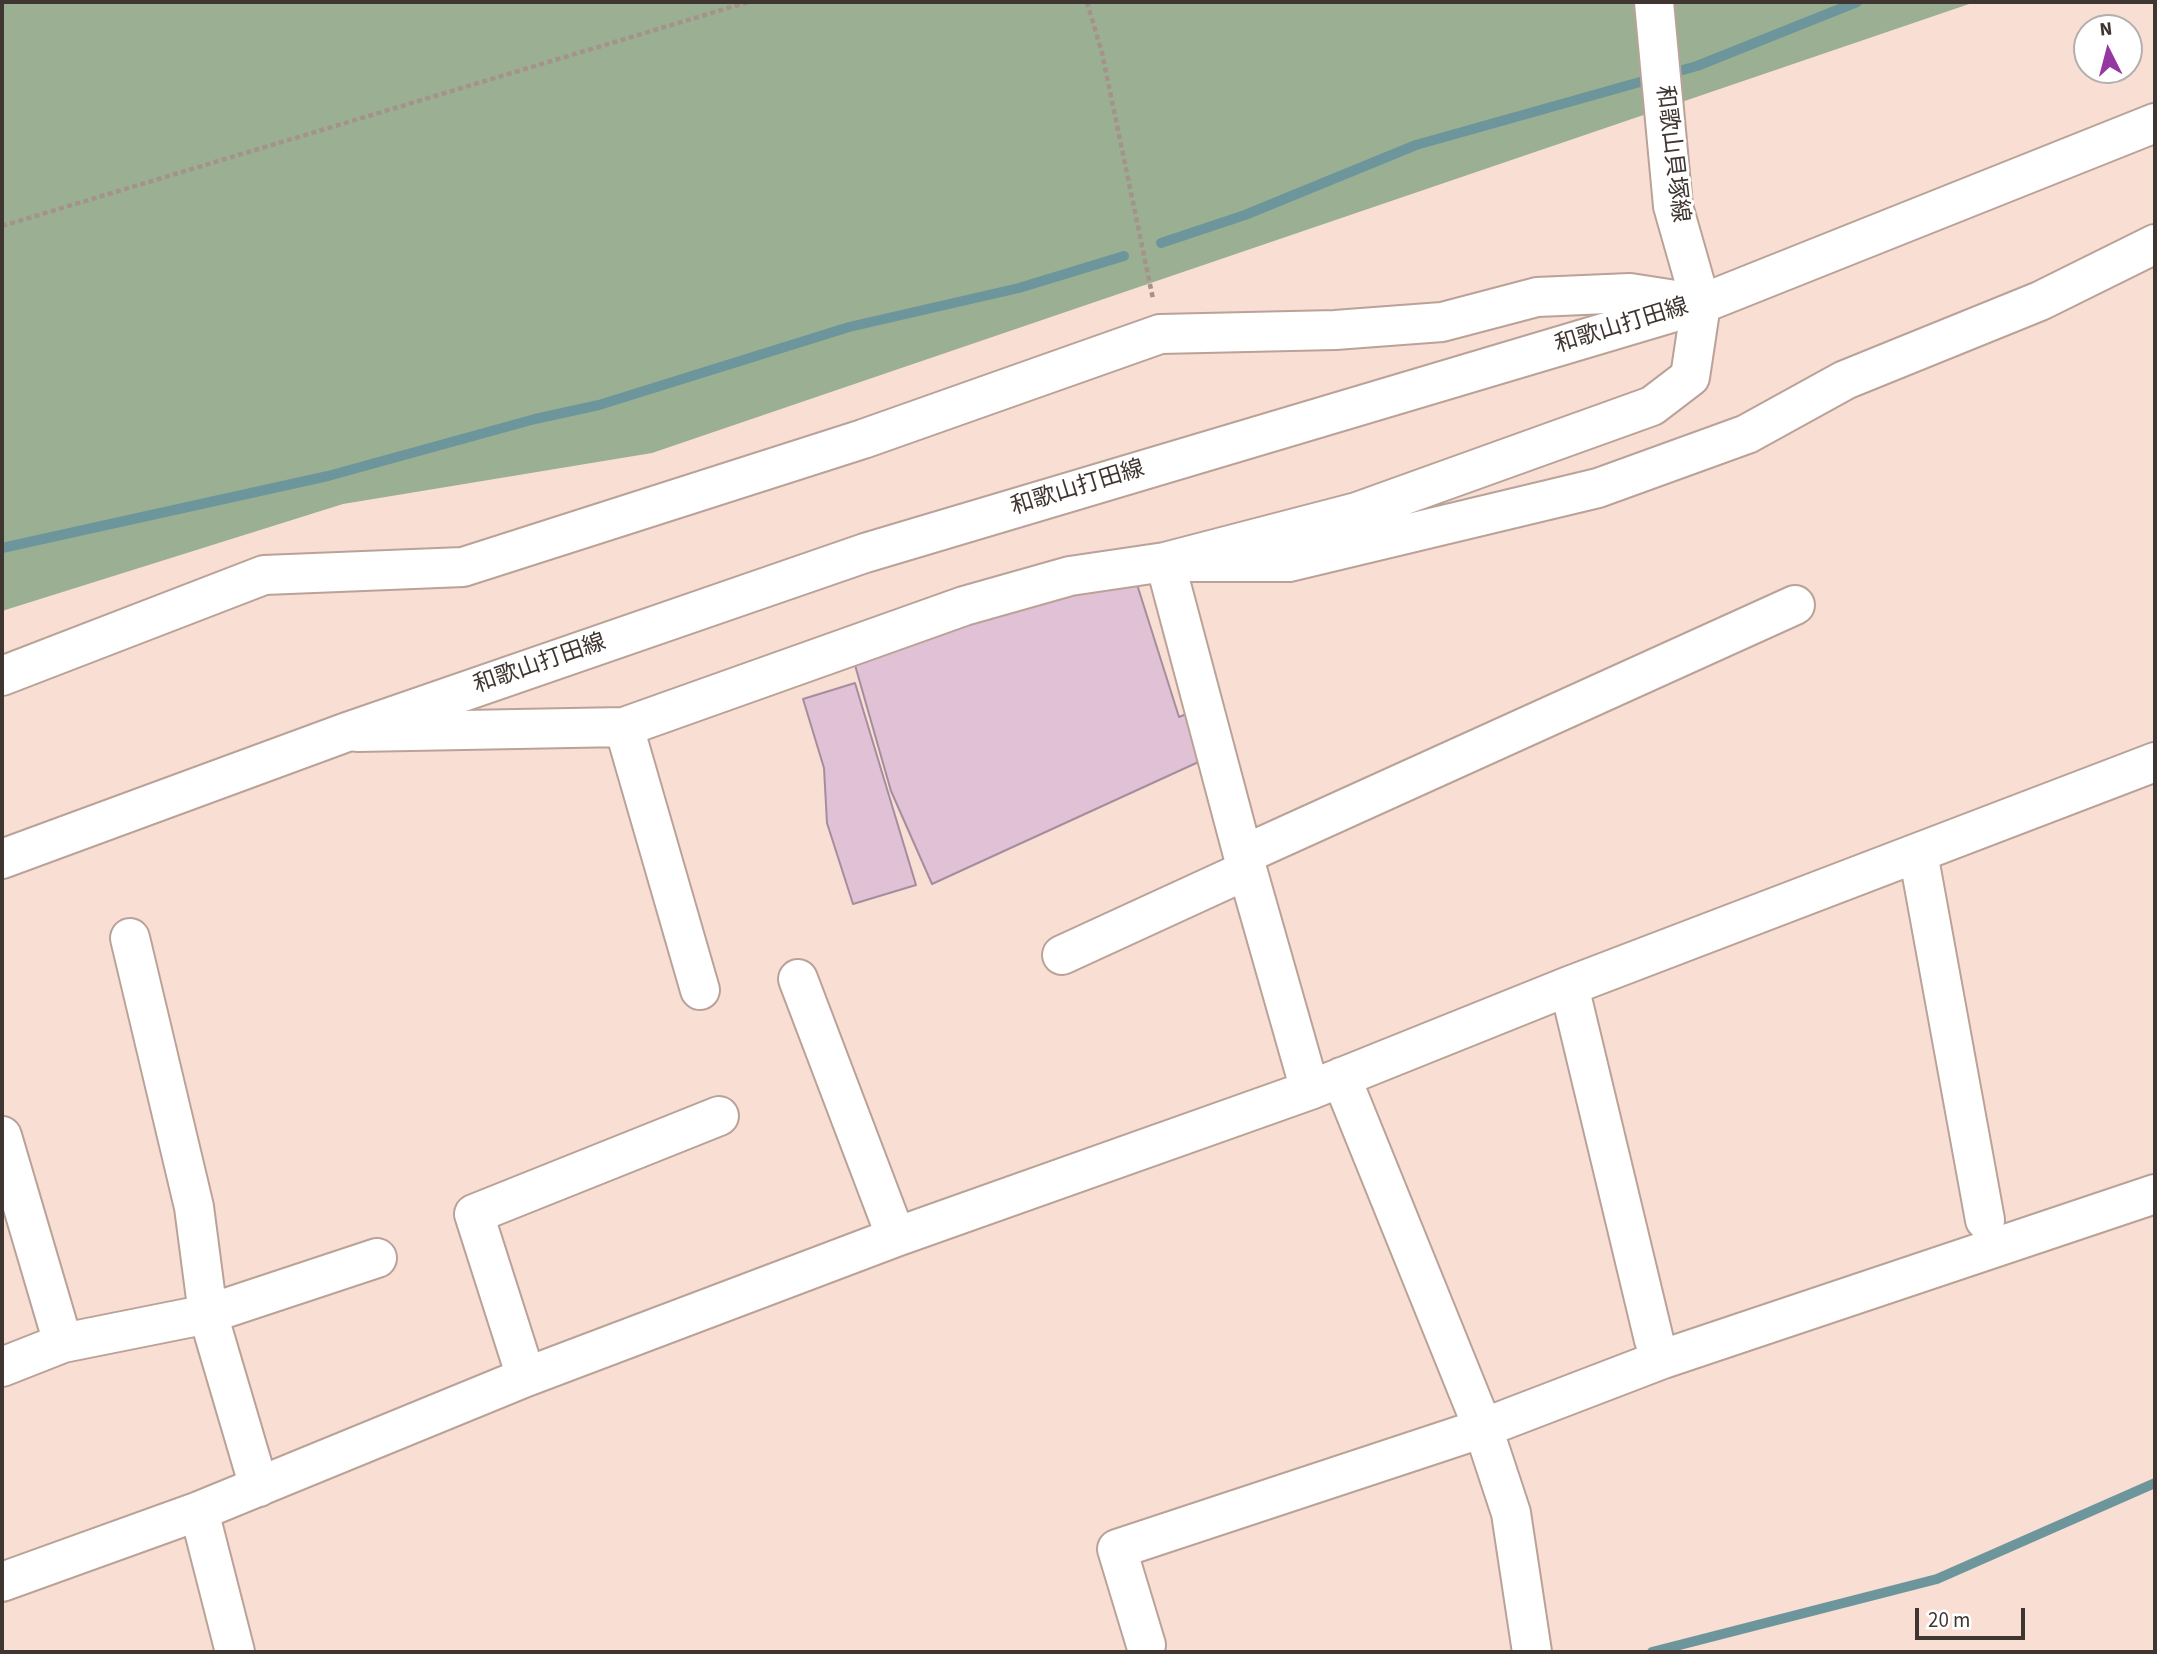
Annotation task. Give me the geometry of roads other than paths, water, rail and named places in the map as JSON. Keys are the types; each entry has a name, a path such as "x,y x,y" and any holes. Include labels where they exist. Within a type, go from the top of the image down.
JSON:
{"street":[{"name":"和歌山貝塚線","path":"1654,2 1673,206 1701,304"},
{"name":"和歌山打田線","path":"2,859 348,732 865,553 1701,304 2155,123"},
{"path":"1165,562 1289,562 1598,488 1747,434 1845,380 2040,301 2155,244"},
{"path":"2,676 264,575 463,567 863,439 1160,334 1335,330 1441,322 1536,297 1630,293 1701,304 1690,377 1652,406 1357,512 1165,562 1070,576 964,606 624,727 348,732"},
{"path":"1165,562 1245,862 1326,1083 1483,1428 1511,1513 1531,1652"},
{"path":"1062,955 1245,862 1795,605"},
{"path":"624,727 700,990"},
{"path":"2,1582 199,1511 526,1377 896,1237 1326,1083 1569,986 2155,762"},
{"path":"1917,853 1985,1220"},
{"path":"130,938 194,1207 208,1314 259,1487"},
{"path":"798,979 896,1237"},
{"path":"1569,986 1654,1340"},
{"path":"526,1377 474,1214 719,1116"},
{"path":"2,1136 63,1343"},
{"path":"1140,1650 1117,1549 1483,1428 1663,1359 2155,1194"},
{"path":"2,1367 63,1343 208,1314 377,1258"},
{"path":"199,1511 234,1652"}],"waterway":[{"path":"1161,243 1245,215 1416,145 1697,66 1857,2"},
{"path":"2,548 328,476 535,419 599,405 849,327 1019,288 1124,256"},
{"path":"1652,1652 1937,1579 2155,1483"}]}
